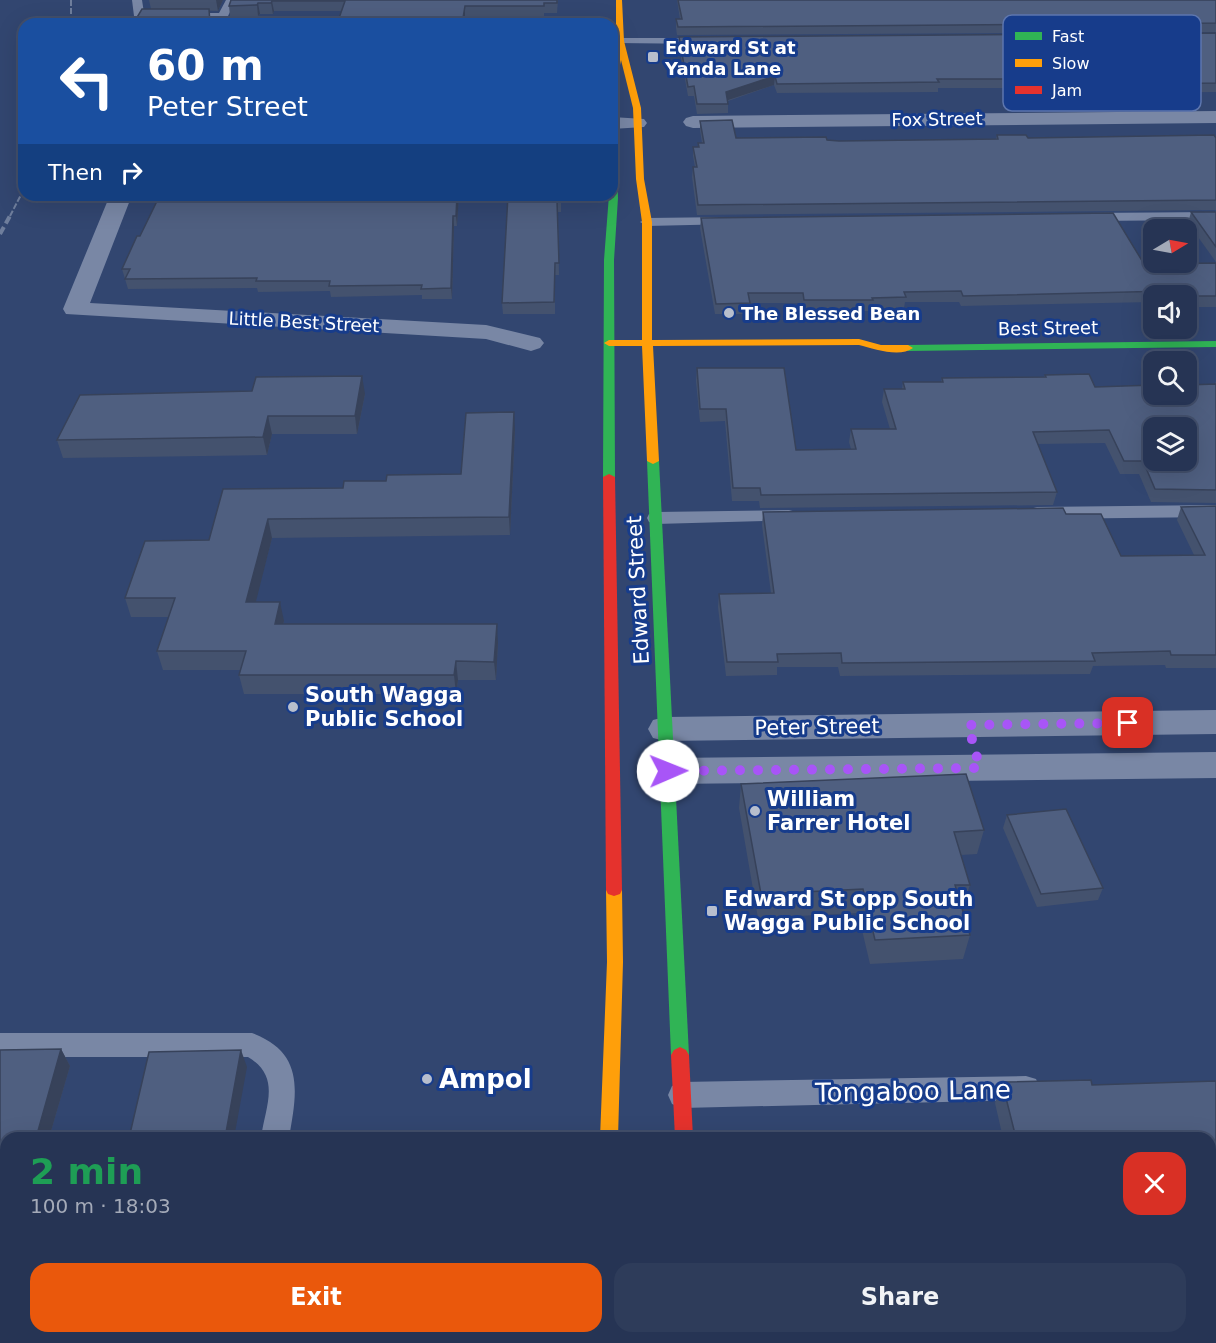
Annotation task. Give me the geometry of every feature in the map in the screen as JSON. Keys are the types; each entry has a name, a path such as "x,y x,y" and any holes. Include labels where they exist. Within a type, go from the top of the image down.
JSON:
{"main road":[{"name":"Edward Street","path":"619,0 621,41 636,105 640,179 647,222 648,342 684,1132"},
{"name":"Edward Street","path":"618,57 621,41"},
{"name":"Edward Street","path":"609,1132 615,962 614,358 609,343 609,260 614,201"},
{"name":"Best Street","path":"609,343 859,342 881,348 1216,344"},
{"name":"Best Street","path":"755,357 862,355 881,348"}],"street":[{"name":"Fox Street","path":"693,122 1216,117"},
{"path":"618,123 637,123"},
{"name":"Little Best Street","path":"119,201 75,309 486,332 531,343"},
{"name":"Peter Street","path":"665,729 1216,722"},
{"name":"Peter Street","path":"1174,723 1204,765"},
{"path":"968,725 980,768"},
{"name":"Peter Street","path":"668,771 1204,765"}],"lane":[{"path":"137,0 139,16 223,16 231,0"},
{"path":"621,41 718,40"},
{"path":"1074,218 1216,216"},
{"path":"647,222 744,221"},
{"path":"1025,513 1216,511"},
{"path":"656,518 809,516"},
{"path":"0,1045 252,1045 266,1052 278,1066 284,1082 276,1132"},
{"name":"Tongaboo Lane","path":"682,1095 1049,1088"}],"building":[{"path":"231,0 557,0 557,3 544,3 544,6 465,6 463,18 339,18 345,1 272,1 257,5 229,6"},
{"path":"678,0 1216,0 1216,23 1201,23 1201,15 1003,15 1003,25 678,27 676,19 682,19"},
{"path":"142,9 209,9 210,18 137,18"},
{"path":"1201,33 1216,33 1216,83 1201,83"},
{"path":"1003,35 1003,79 777,84 775,76 726,92 728,104 697,104 694,86 688,87 679,37"},
{"path":"732,120 736,138 826,137 827,140 839,141 998,139 997,135 1026,135 1028,138 1214,135 1216,138 1216,200 698,205 693,167 697,167 693,147 699,147 698,143 704,143 700,121"},
{"path":"157,201 457,201 456,216 453,216 451,288 421,289 422,285 329,286 330,281 256,281 257,278 125,279 130,269 122,269 137,236 140,236"},
{"path":"508,201 557,201 559,263 555,263 554,302 502,303"},
{"path":"1191,212 1216,212 1216,247 1197,219"},
{"path":"1113,213 1143,262 1143,273 1197,273 1197,263 1216,263 1216,296 1197,296 1197,285 1143,285 1143,292 963,296 961,291 904,292 906,297 872,298 873,300 804,300 803,293 748,293 750,303 716,304 701,218"},
{"path":"697,368 784,368 796,450 856,449 851,429 896,429 884,389 905,389 903,382 943,382 942,378 1046,377 1045,375 1089,374 1095,387 1143,385 1143,405 1197,405 1197,385 1216,384 1216,490 1155,489 1147,471 1197,471 1197,417 1143,417 1143,461 1124,461 1109,430 1033,432 1057,492 761,495 760,488 733,488 726,409 700,409"},
{"path":"362,376 355,416 268,416 263,437 57,440 80,395 252,391 256,377"},
{"path":"514,412 509,517 268,519 246,602 280,602 275,624 497,624 494,662 456,661 454,675 239,675 246,651 157,651 175,598 125,598 145,541 209,540 223,489 343,488 344,481 386,481 387,475 461,474 466,413"},
{"path":"1216,506 1216,655 1171,655 1170,651 1092,653 1095,661 842,663 841,653 777,654 778,662 727,662 719,594 774,593 763,512 1063,508 1066,514 1101,514 1121,556 1205,555 1181,507"},
{"path":"966,774 984,830 954,832 970,885 955,885 970,935 875,940 863,889 761,894 741,784"},
{"path":"1066,809 1103,888 1041,894 1007,815"},
{"path":"61,1049 38,1132 0,1132 0,1050"},
{"path":"241,1050 226,1132 130,1132 149,1052"},
{"path":"1091,1080 1092,1085 1216,1081 1216,1132 1014,1132 1002,1082"}],"railway":[{"path":"71,0 71,18"},
{"path":"10,216 18,201"},
{"path":"0,234 11,214"}],"traffic: fast":[{"path":"609,477 609,260 614,201"},
{"path":"908,348 1216,344"},
{"path":"653,461 680,1055"}],"traffic: slow":[{"path":"618,56 619,0"},
{"path":"620,41 637,108 640,179 647,222 646,318 653,461"},
{"path":"609,343 859,342 881,348 908,348"},
{"path":"609,1132 615,962 614,890"}],"traffic: jam":[{"path":"609,477 614,890"},
{"path":"680,1055 684,1132"}],"place":[{"name":"Edward St at Yanda Lane","path":"653,57"},
{"name":"The Blessed Bean","path":"729,313"},
{"name":"South Wagga Public School","path":"293,707"},
{"name":"William Farrer Hotel","path":"755,811"},
{"name":"Edward St opp South Wagga Public School","path":"712,911"},
{"name":"Ampol","path":"427,1079"}],"route":[{"path":"668,771 980,768 968,725 1128,723"}]}
